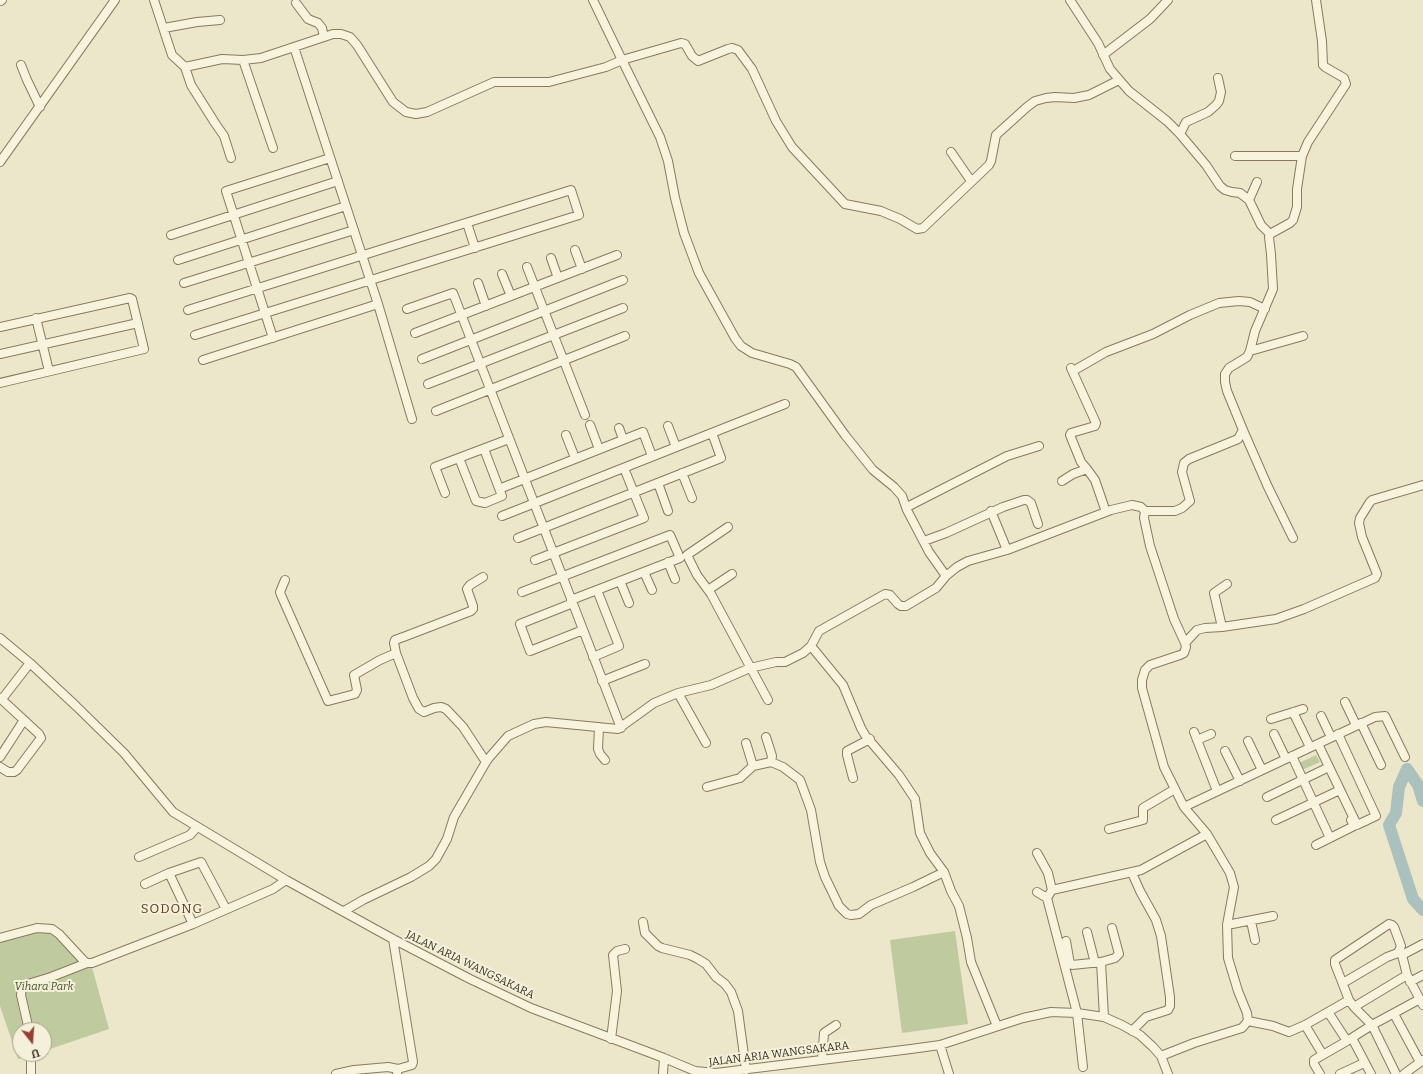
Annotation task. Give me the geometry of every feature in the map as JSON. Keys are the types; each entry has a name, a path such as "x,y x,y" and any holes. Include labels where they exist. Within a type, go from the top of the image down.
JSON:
{"street":[{"path":"0,162 115,0"},
{"path":"154,0 172,55 185,68 194,90 224,136 232,158"},
{"path":"593,0 660,137 668,161 684,233 699,273 735,338 741,346 752,353 796,367 844,435 873,470 894,487 902,496 907,510 929,552 946,576"},
{"path":"1070,0 1098,43 1110,69 1129,91 1167,121 1180,134 1206,165 1220,186 1225,190 1240,193 1249,200 1262,225 1270,234 1273,289 1255,331 1250,351 1244,360 1229,368 1226,374 1225,382 1243,430 1268,487 1293,538"},
{"path":"1103,55 1150,18 1168,0"},
{"path":"1270,234 1293,220 1297,207 1297,189 1302,156 1308,142 1346,84 1344,78 1323,65 1322,41 1316,0"},
{"path":"296,3 308,19 318,23 322,28 324,37"},
{"path":"164,28 197,22 220,20"},
{"path":"185,68 222,59 243,60 261,58 333,34 342,34 350,37 357,45 393,102 406,112 416,114 427,112 494,82 549,82 606,67 622,60 682,43 685,44 692,56 698,61 732,48 738,50 752,69 776,121 792,147 845,204 881,211 900,219 917,229 923,228 989,165 996,135 1035,101 1046,98 1074,98 1089,95 1120,80"},
{"path":"294,47 378,304 412,419"},
{"path":"243,60 273,148"},
{"path":"21,65 40,107"},
{"path":"1180,134 1186,122 1208,112 1219,101 1221,92 1218,78"},
{"path":"951,152 971,181"},
{"path":"1235,156 1302,156"},
{"path":"273,338 226,191 330,158"},
{"path":"171,236 338,181"},
{"path":"1249,200 1257,182"},
{"path":"188,310 571,190 579,215 195,335"},
{"path":"178,260 346,206"},
{"path":"467,223 475,248"},
{"path":"184,283 354,230"},
{"path":"575,250 582,268"},
{"path":"415,333 617,255"},
{"path":"551,258 558,278"},
{"path":"527,267 585,415"},
{"path":"502,274 511,296"},
{"path":"422,359 623,280"},
{"path":"478,283 486,306"},
{"path":"407,310 453,293 621,728"},
{"path":"0,327 127,297 132,299 144,349 0,383"},
{"path":"1106,512 1095,480 1081,462 1070,435 1073,432 1095,426 1096,423 1072,369 1106,352 1153,334 1190,315 1219,303 1239,301 1250,302 1265,309"},
{"path":"203,360 378,304"},
{"path":"428,384 623,308"},
{"path":"36,318 49,371"},
{"path":"0,354 138,323"},
{"path":"436,411 625,336"},
{"path":"1250,351 1303,336"},
{"path":"502,516 785,404"},
{"path":"590,425 599,449"},
{"path":"668,426 676,447"},
{"path":"619,428 623,440"},
{"path":"1145,512 1175,511 1182,508 1190,501 1182,472 1184,463 1188,459 1238,439 1243,430"},
{"path":"504,487 642,432 652,456"},
{"path":"518,538 721,458 712,433"},
{"path":"566,435 575,458"},
{"path":"445,494 435,467 509,439"},
{"path":"907,507 1006,456 1039,446"},
{"path":"459,458 476,501 485,503 502,496 484,449"},
{"path":"535,560 644,518 624,468"},
{"path":"1062,481 1072,474 1087,469"},
{"path":"682,474 692,498"},
{"path":"658,483 668,511"},
{"path":"1185,643 1197,630 1276,620 1375,578 1377,574 1362,537 1359,523 1360,518 1372,500 1423,485"},
{"path":"924,541 946,533 991,511 1016,502 1028,500 1031,503 1038,524"},
{"path":"344,911 363,900 411,877 429,866 436,859 447,839 454,817 486,762 508,736 534,724 546,722 599,727 614,730 621,728 654,703 678,693 711,685 750,668 776,662 785,662 803,653 811,646 819,631 885,594 888,594 901,606 906,606 936,588 946,576 962,563 1007,550 1106,512 1132,505 1141,507 1145,512 1144,518 1150,546 1174,618 1185,643 1184,653 1150,665 1145,670 1142,680 1142,688 1164,767 1184,807 1207,834 1230,873 1234,887 1227,925 1228,958 1238,991 1247,1013 1248,1021 1242,1028 1194,1043 1161,1056"},
{"path":"991,511 1007,550"},
{"path":"728,527 687,554 697,575 708,590 768,700"},
{"path":"522,592 670,534 680,558 597,590 520,624 530,651 583,630"},
{"path":"668,562 675,579"},
{"path":"644,572 652,590"},
{"path":"708,590 732,574"},
{"path":"483,576 470,585 468,589 473,609 471,611 395,640 394,643 396,653 413,698 419,709 424,712 441,707 446,709 462,727 486,762"},
{"path":"285,580 280,595 328,701 356,694 357,690 354,675 380,660 396,653"},
{"path":"620,581 629,603"},
{"path":"1222,627 1214,593 1227,584"},
{"path":"593,657 619,646 597,590"},
{"name":"JALAN ARIA WANGSAKARA","path":"0,638 30,663 124,753 173,812 197,828 286,880 393,939 470,979 531,1008 695,1071 716,1073 746,1070 911,1049 940,1044 1023,1018 1051,1012 1077,1013 1104,1017 1132,1031 1145,1040 1161,1056 1168,1074"},
{"path":"811,646 843,685 861,728 899,775 915,800 920,833 930,853 944,872 951,891 959,906 971,962 997,1026"},
{"path":"0,767 8,772 14,772 41,738 39,734 1,699 30,663"},
{"path":"602,681 645,664"},
{"path":"678,693 706,744"},
{"path":"1345,702 1359,724 1381,765"},
{"path":"1271,719 1303,708"},
{"path":"1293,712 1328,768 1354,826 1316,845"},
{"path":"1321,716 1334,736 1376,816 1356,825 1338,790"},
{"path":"1184,807 1375,717 1385,716 1405,757"},
{"path":"0,757 24,720"},
{"path":"599,727 598,749 605,760"},
{"path":"1194,732 1217,792"},
{"path":"1197,740 1211,734"},
{"path":"1274,734 1303,780 1330,838"},
{"path":"766,737 772,756 771,762"},
{"path":"853,778 847,751 870,740"},
{"path":"1248,740 1262,770"},
{"path":"746,743 753,766"},
{"path":"1225,751 1240,781"},
{"path":"707,787 740,778 753,766 771,762 783,767 800,780 811,810 820,862 825,877 839,906 847,914 859,914 871,905 944,872"},
{"path":"1267,797 1328,768"},
{"path":"1109,830 1144,819 1142,808 1175,789"},
{"path":"1276,820 1338,790"},
{"path":"139,857 190,835 197,828"},
{"path":"1052,890 1141,870 1207,834"},
{"path":"1037,853 1048,873 1052,890 1047,898"},
{"path":"145,884 169,873 201,862 226,909"},
{"path":"169,873 193,924"},
{"path":"1132,873 1156,920 1161,936 1170,997 1170,1006 1168,1010 1146,1016 1132,1031"},
{"path":"27,1022 21,995 22,988 28,984 87,963 96,962 193,924 273,888 286,880"},
{"path":"1037,892 1047,898 1077,1013 1083,1068"},
{"path":"1227,925 1273,916"},
{"path":"1251,921 1255,940"},
{"path":"644,922 645,933 658,946 690,955 706,964 731,992 739,1017 746,1070"},
{"path":"1320,1074 1314,1061 1372,1025 1394,1014 1422,1003 1408,979 1400,954 1401,946 1394,927 1389,924 1335,960 1334,964 1349,1000 1372,1025 1396,1074"},
{"path":"0,938 37,928 52,929 59,934 87,963"},
{"path":"1066,941 1070,964 1098,963 1116,958 1119,954 1112,928"},
{"path":"1087,932 1098,963 1104,1017"},
{"path":"336,1074 354,1070 388,1067 397,1071 412,1065 413,1062 393,939"},
{"path":"1343,983 1387,958 1423,944"},
{"path":"611,1039 617,991 613,955 617,951 625,949"},
{"path":"1354,1007 1408,979 1423,975"},
{"path":"1248,1021 1273,1026 1287,1032 1305,1025 1349,1000"},
{"path":"1328,1012 1350,1040 1371,1074"},
{"path":"1394,1014 1421,1061 1405,1074"},
{"path":"822,1060 824,1033 836,1025"},
{"path":"1305,1025 1324,1055"},
{"path":"940,1044 949,1074"},
{"path":"663,1074 664,1058"},
{"path":"31,1062 31,1074"},
{"path":"1340,1074 1364,1063"}],"green space":[{"path":"1316,755 1320,762 1302,770 1299,763"},
{"name":"Vihara Park","path":"52,929 75,957 90,960 109,1029 52,1048 52,1022 12,1022 12,1041 0,1006 0,940"},
{"path":"955,931 968,1024 902,1033 890,940"}],"waterway":[{"path":"1423,801 1418,785 1407,769 1399,787 1396,813 1389,825 1413,899 1423,910"}],"district":[{"name":"SODONG","path":"172,909"}]}
